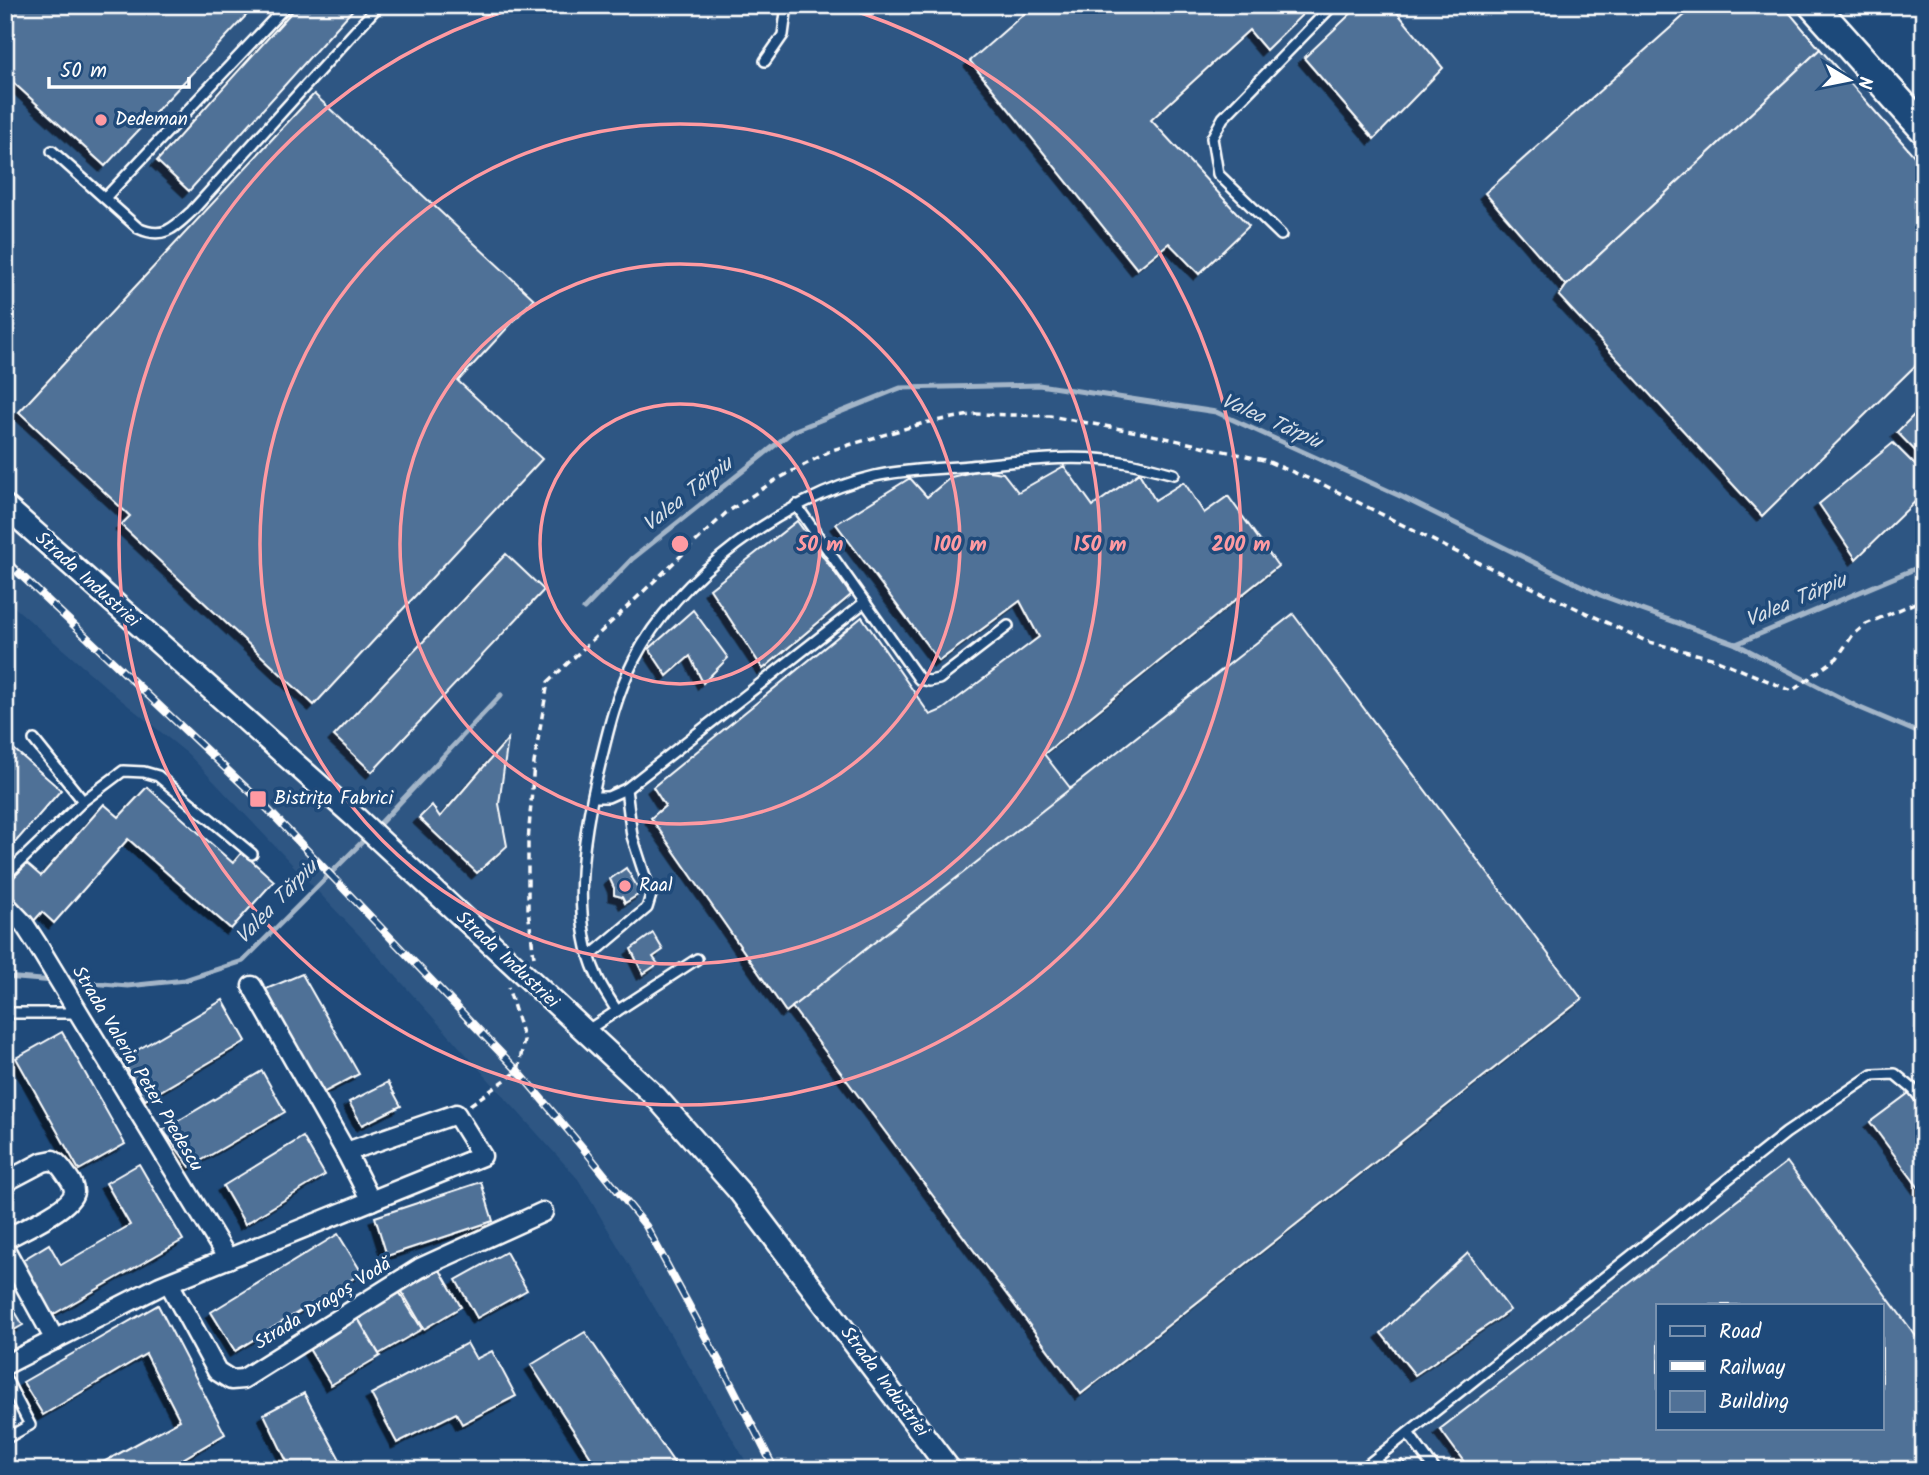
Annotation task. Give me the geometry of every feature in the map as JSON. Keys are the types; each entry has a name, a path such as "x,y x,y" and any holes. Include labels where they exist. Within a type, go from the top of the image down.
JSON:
{"highway":[{"path":"1813,5 1924,129"}],"street":[{"name":"Strada Industriei","path":"5,506 356,818 656,1097 739,1191 950,1470"},
{"name":"Strada Valeria Peter Predescu","path":"5,904 24,924 37,944 228,1259"},
{"path":"252,986 371,1201"},
{"path":"5,1365 169,1283 482,1156 456,1114 346,1152"},
{"path":"5,1182 43,1162 53,1160 72,1182 74,1191 63,1207 5,1238"},
{"name":"Strada Dragoș Vodă","path":"169,1283 217,1371 231,1380 243,1378 419,1268 543,1212"},
{"path":"5,1250 55,1339"}],"lane":[{"path":"105,198 287,5"},
{"path":"52,151 138,228 149,234 162,234 176,226 379,5"},
{"path":"765,61 783,35 787,5"},
{"path":"1280,235 1218,174 1212,138 1223,118 1333,5"},
{"path":"617,1011 595,974 590,956 584,921 581,866 593,797 615,702 634,660 658,619 682,591 727,553 796,505 876,475 1021,460 1085,458 1126,462 1174,474"},
{"path":"796,505 919,679 939,679 1008,626"},
{"path":"593,797 608,797 626,789 865,602"},
{"path":"34,740 83,801"},
{"path":"5,876 83,801 123,771 158,776 252,854"},
{"path":"590,956 647,908 651,895 632,836 626,789"},
{"path":"585,1032 696,959"},
{"path":"5,1013 79,1013"},
{"path":"1361,1470 1786,1133 1872,1075 1895,1074 1913,1088 1924,1103"},
{"path":"5,1377 30,1425 5,1440"},
{"path":"1408,1433 1435,1470"}],"path":[{"path":"539,990 528,910 528,843 534,763 548,682 726,513 774,481 832,450 924,423 976,414 1050,416 1265,460 1324,485 1448,548 1646,641 1715,659 1791,691 1837,658 1852,636 1866,624 1924,599"},
{"path":"456,1114 518,1072 524,1040 500,954"}],"shaded area":[{"path":"5,5 1834,5 1924,116 1924,1470 751,1470 578,1179 359,935 188,754 5,599"}],"building":[{"name":"Dedeman","path":"5,5 256,5 105,166 5,75"},
{"path":"298,5 357,5 189,191 157,161"},
{"path":"1034,5 1312,5 1266,50 1249,30 1151,120 1249,226 1199,274 1169,243 1137,269 970,61"},
{"path":"1360,5 1391,5 1443,68 1374,139 1304,58"},
{"path":"1696,5 1783,5 1820,49 1566,286 1485,193"},
{"path":"1820,49 1924,167 1924,357 1762,516 1559,296 1566,286"},
{"path":"314,94 534,299 458,381 542,459 314,705 121,525 130,516 19,412"},
{"path":"1924,405 1924,460 1897,432"},
{"path":"1893,443 1924,474 1924,493 1856,559 1819,504"},
{"path":"1064,466 1093,506 1139,473 1155,500 1184,482 1204,513 1228,496 1278,566 1044,754 1071,789 786,1012 651,818 665,806 653,787 862,617 930,715 942,710 1039,637 1020,601 939,661 836,524 910,478 927,497 951,477 981,470 1003,473 1018,492"},
{"path":"797,521 851,595 763,669 710,589"},
{"path":"506,554 544,590 372,772 334,736"},
{"path":"693,610 728,658 703,683 690,656 667,676 649,649"},
{"path":"1293,614 1582,999 1081,1394 792,1007"},
{"path":"508,739 499,804 507,846 477,873 419,818 432,805 440,817"},
{"path":"8,744 61,790 5,854 5,747"},
{"path":"147,787 233,863 242,852 274,881 231,929 128,839 54,923 42,912 32,923 5,900 5,886 27,864 41,876 104,804 119,817"},
{"name":"Raal","path":"626,868 641,893 625,903 622,897 614,895 610,879"},
{"path":"653,933 663,950 653,957 658,964 643,974 631,949"},
{"path":"302,974 359,1074 321,1094 266,989"},
{"path":"223,1000 246,1041 145,1100 122,1059"},
{"path":"62,1032 125,1144 79,1170 16,1058"},
{"path":"262,1071 285,1112 190,1167 163,1130"},
{"path":"388,1082 401,1106 362,1125 349,1102"},
{"path":"1909,1093 1924,1113 1924,1195 1870,1122"},
{"path":"303,1137 325,1175 245,1224 223,1186"},
{"path":"1787,1162 1924,1347 1924,1470 1470,1470 1440,1429"},
{"path":"139,1164 183,1240 47,1318 16,1264 49,1244 61,1265 130,1225 106,1183"},
{"path":"481,1182 493,1221 387,1256 375,1217"},
{"path":"338,1234 362,1273 235,1351 211,1312"},
{"path":"506,1252 527,1290 477,1318 456,1280"},
{"path":"1468,1253 1510,1310 1415,1375 1381,1333"},
{"path":"440,1270 461,1307 424,1329 401,1290"},
{"path":"398,1290 422,1329 379,1354 356,1315"},
{"path":"5,1295 23,1325 5,1335"},
{"path":"158,1305 225,1434 164,1470 89,1470 180,1420 146,1354 43,1415 23,1382"},
{"path":"357,1317 380,1356 331,1385 308,1347"},
{"path":"585,1332 679,1470 599,1470 531,1365"},
{"path":"467,1343 476,1359 492,1351 516,1396 462,1424 456,1413 397,1443 371,1394"},
{"path":"304,1393 344,1467 339,1470 291,1470 264,1414"},
{"path":"1402,1460 1410,1470 1389,1470"}],"waterway":[{"name":"Valea Tărpiu","path":"584,609 632,559 793,431 900,388 1039,385 1216,412 1400,496 1600,595 1736,644 1924,565"},
{"path":"1736,644 1858,707 1924,735"},
{"name":"Valea Tărpiu","path":"374,830 501,695"},
{"name":"Valea Tărpiu","path":"64,981 128,986 185,980 243,961 367,837"},
{"name":"Valea Tărpiu","path":"5,977 54,981"}],"railway":[{"path":"5,560 258,799 518,1071 646,1226 775,1470"}],"place":[{"name":"Dedeman","path":"101,120"},
{"name":"Bistrița Fabrici","path":"258,799"},
{"name":"Raal","path":"625,886"}]}
